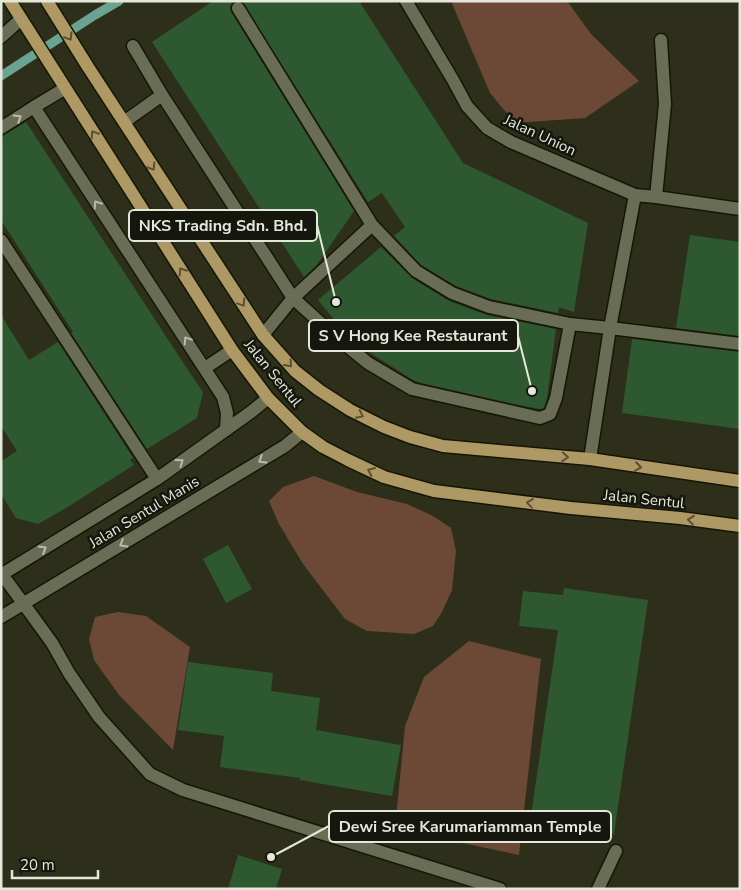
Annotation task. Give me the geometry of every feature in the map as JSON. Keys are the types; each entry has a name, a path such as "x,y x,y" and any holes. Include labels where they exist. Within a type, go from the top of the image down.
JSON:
{"main road":[{"name":"Jalan Sentul","path":"10,1 232,350 268,398 302,432 340,456 384,477 434,491 740,526"},
{"name":"Jalan Sentul","path":"49,4 263,335 296,371 319,390 350,410 384,427 410,437 443,446 590,459 740,481"}],"street":[{"name":"Jalan Union","path":"406,1 454,80 467,106 487,128 511,142 635,195 740,209"},
{"path":"238,8 372,225 416,272 452,293 490,306 570,324 740,344"},
{"path":"1,37 23,23"},
{"path":"656,197 665,104 660,40"},
{"path":"133,46 162,96 293,298 368,363 412,389 540,418 550,414 556,398 570,324"},
{"path":"1,128 63,86"},
{"path":"124,122 162,96"},
{"path":"34,107 223,396 227,413 226,430"},
{"path":"590,459 610,328 635,195"},
{"path":"263,335 293,298 372,225"},
{"path":"1,240 157,479"},
{"path":"205,368 232,350"},
{"name":"Jalan Sentul Manis","path":"2,574 157,479 268,398"},
{"name":"Jalan Sentul Manis","path":"1,617 284,446 302,432"},
{"path":"2,574 52,643 69,673 99,718 150,774 183,790 500,889"},
{"path":"598,889 616,851"}],"shaded area":[{"path":"451,1 567,1 591,34 639,81 585,118 515,123 490,93"},
{"path":"314,476 357,492 407,504 433,516 451,528 456,551 452,590 433,626 414,634 367,631 345,619 303,564 279,524 269,501 283,487"},
{"path":"118,612 146,616 190,647 173,750 119,695 94,660 89,639 95,617"},
{"path":"469,641 541,659 519,855 395,829 405,726 424,677"}],"building":[{"path":"213,1 234,1 231,4 231,12 354,211 316,266 304,277 152,42"},
{"path":"242,1 359,1 463,163 588,223 574,312 559,307 558,313 491,299 456,286 421,265 394,236 405,227 382,193 368,202"},
{"path":"26,122 203,392 197,418 147,449 71,333 73,332 1,220 1,137"},
{"path":"690,235 740,242 740,336 676,328"},
{"path":"381,247 412,278 449,301 487,315 556,329 544,408 540,409 514,404 421,383 372,354 347,335 318,300"},
{"path":"1,315 29,360 58,342 133,458 130,460 134,465 38,524 16,518 1,494 1,461 17,451 1,426"},
{"path":"632,339 740,352 740,429 622,413"},
{"path":"228,545 252,589 226,603 203,559"},
{"path":"564,588 648,600 614,834 530,822 558,630 519,626 523,591 563,595"},
{"path":"188,662 273,673 271,691 320,698 316,730 401,745 392,796 300,780 300,778 220,767 224,736 178,730"},
{"path":"238,855 282,869 276,889 228,889"}],"waterway":[{"path":"1,76 119,1"}],"place":[{"name":"NKS Trading Sdn. Bhd.","path":"336,302"},
{"name":"S V Hong Kee Restaurant","path":"532,391"},
{"name":"Dewi Sree Karumariamman Temple","path":"271,857"}]}
